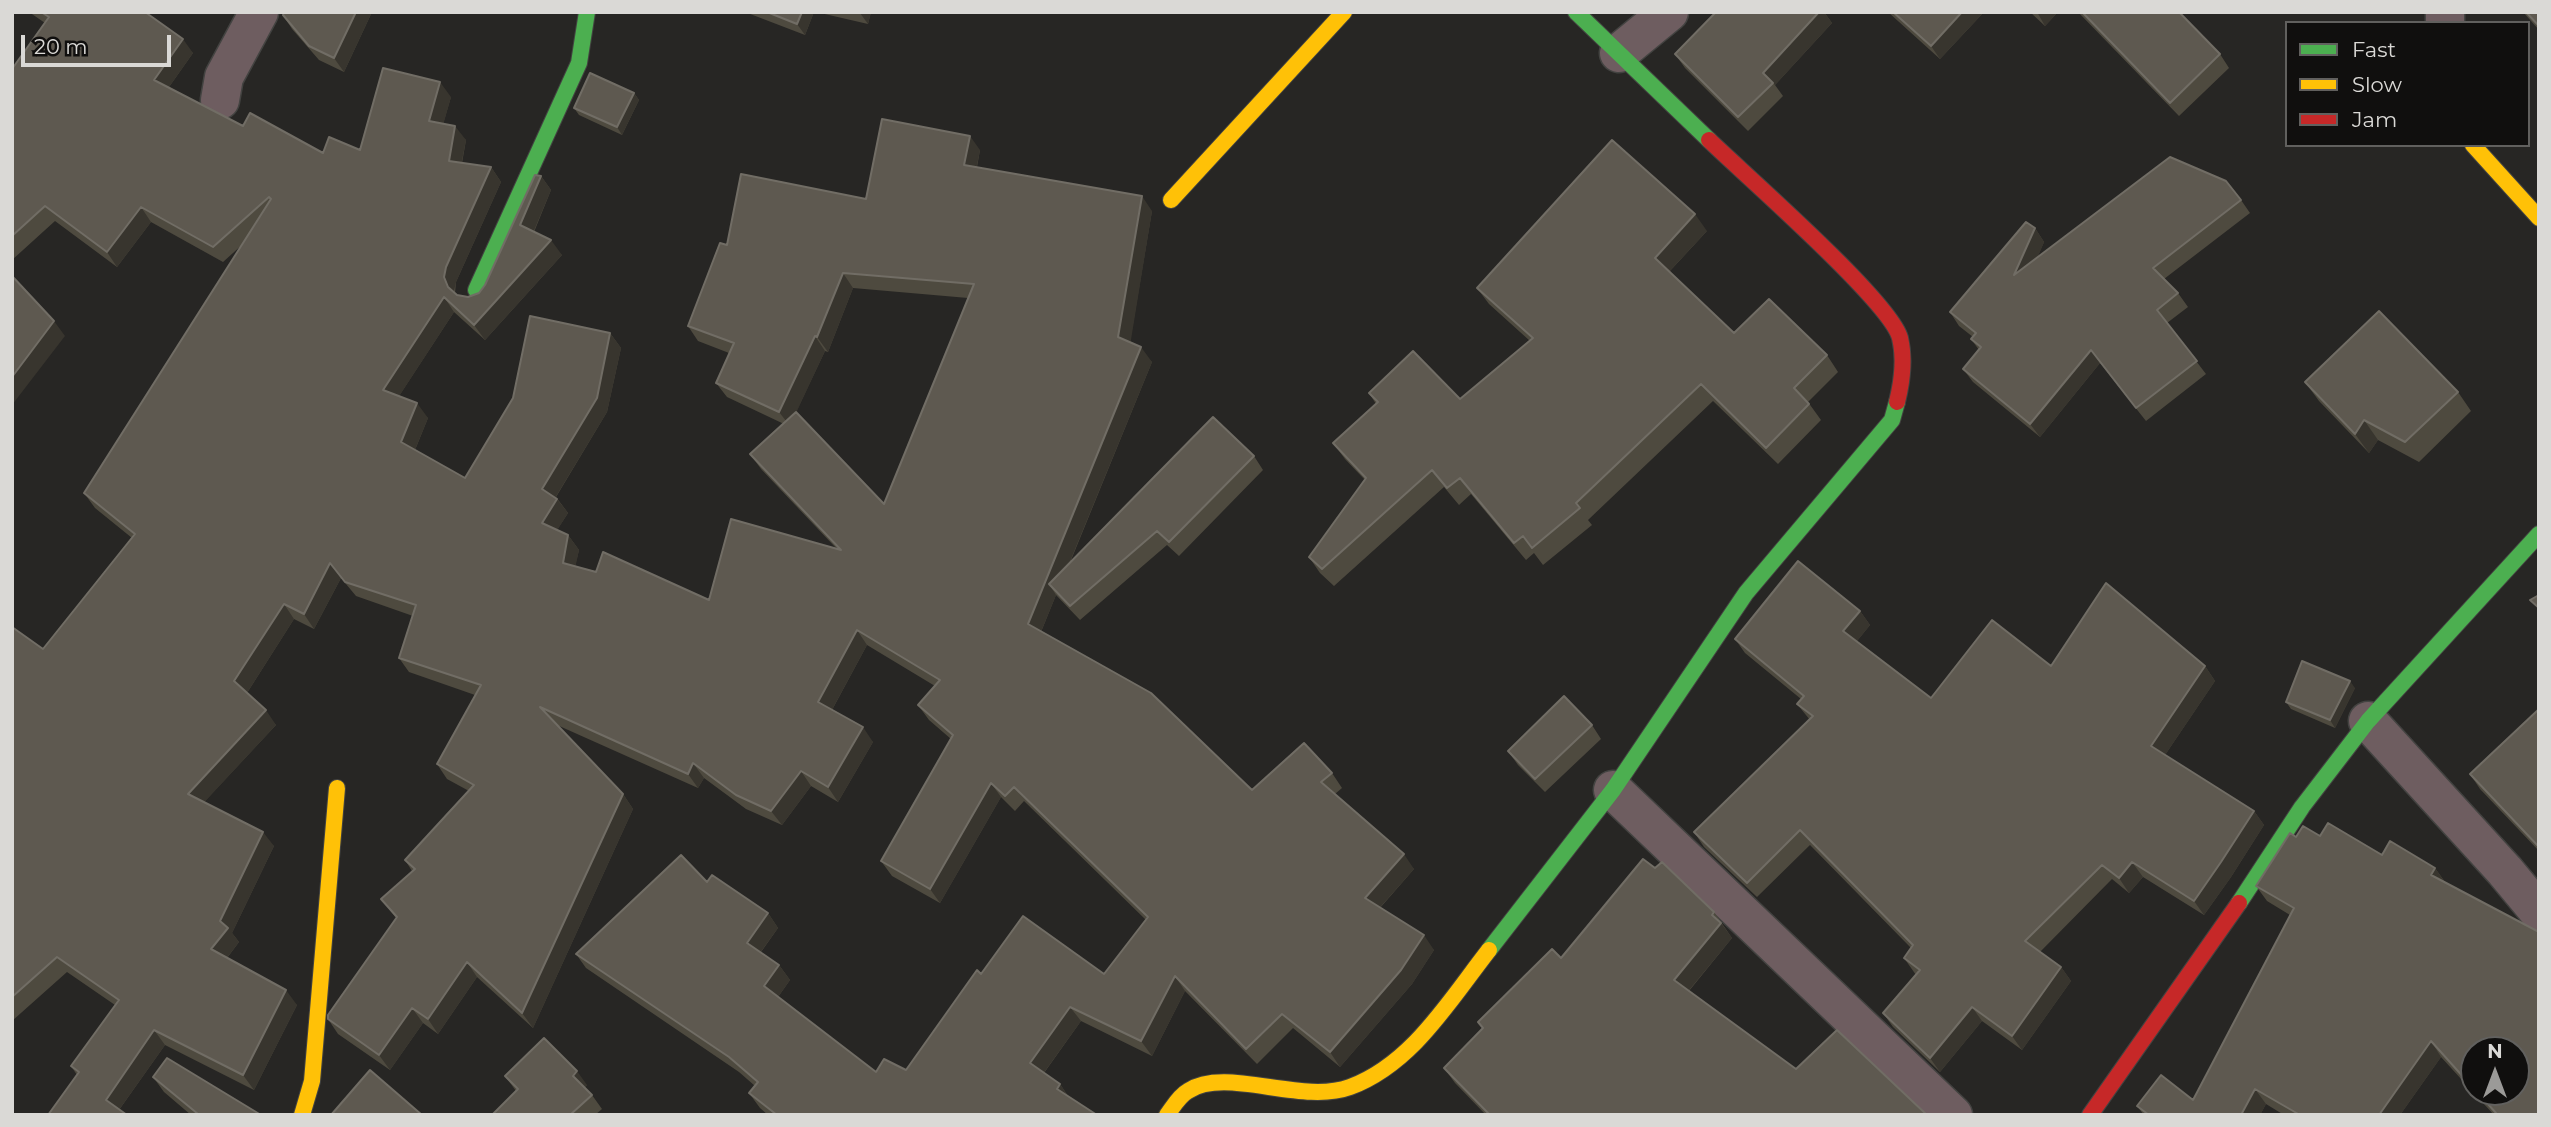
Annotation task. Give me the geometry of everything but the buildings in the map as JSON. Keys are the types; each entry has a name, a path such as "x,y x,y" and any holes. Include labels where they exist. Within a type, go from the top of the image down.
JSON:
{"street":[{"path":"220,100 224,77 259,12"},
{"path":"477,290 579,63 587,12"},
{"path":"1171,200 1344,12"},
{"path":"1167,1115 1185,1092 1200,1084 1217,1082 1302,1093 1348,1088 1389,1068 1429,1027 1613,790 1746,593 1892,420 1903,379 1900,336 1873,297 1576,12"},
{"path":"1619,53 1669,12"},
{"path":"2475,147 2539,218"},
{"path":"2090,1115 2249,889 2302,807 2368,721 2539,534"},
{"path":"2368,721 2539,912"},
{"path":"302,1115 312,1081 337,788"},
{"path":"1613,790 1953,1115"}],"traffic: fast":[{"path":"476,290 579,63 587,12"},
{"path":"1576,12 1709,140"},
{"path":"1489,950 1613,790 1746,593 1892,420 1897,402"},
{"path":"2239,903 2302,807 2368,721 2539,534"}],"traffic: slow":[{"path":"1171,200 1344,12"},
{"path":"2475,147 2539,218"},
{"path":"302,1115 312,1081 337,788"},
{"path":"1167,1115 1185,1093 1204,1084 1243,1083 1309,1092 1350,1087 1372,1077 1411,1047 1428,1029 1489,950"}],"traffic: jam":[{"path":"1709,140 1845,268 1891,321 1900,338 1902,354 1897,402"},
{"path":"2090,1115 2239,903"}]}
